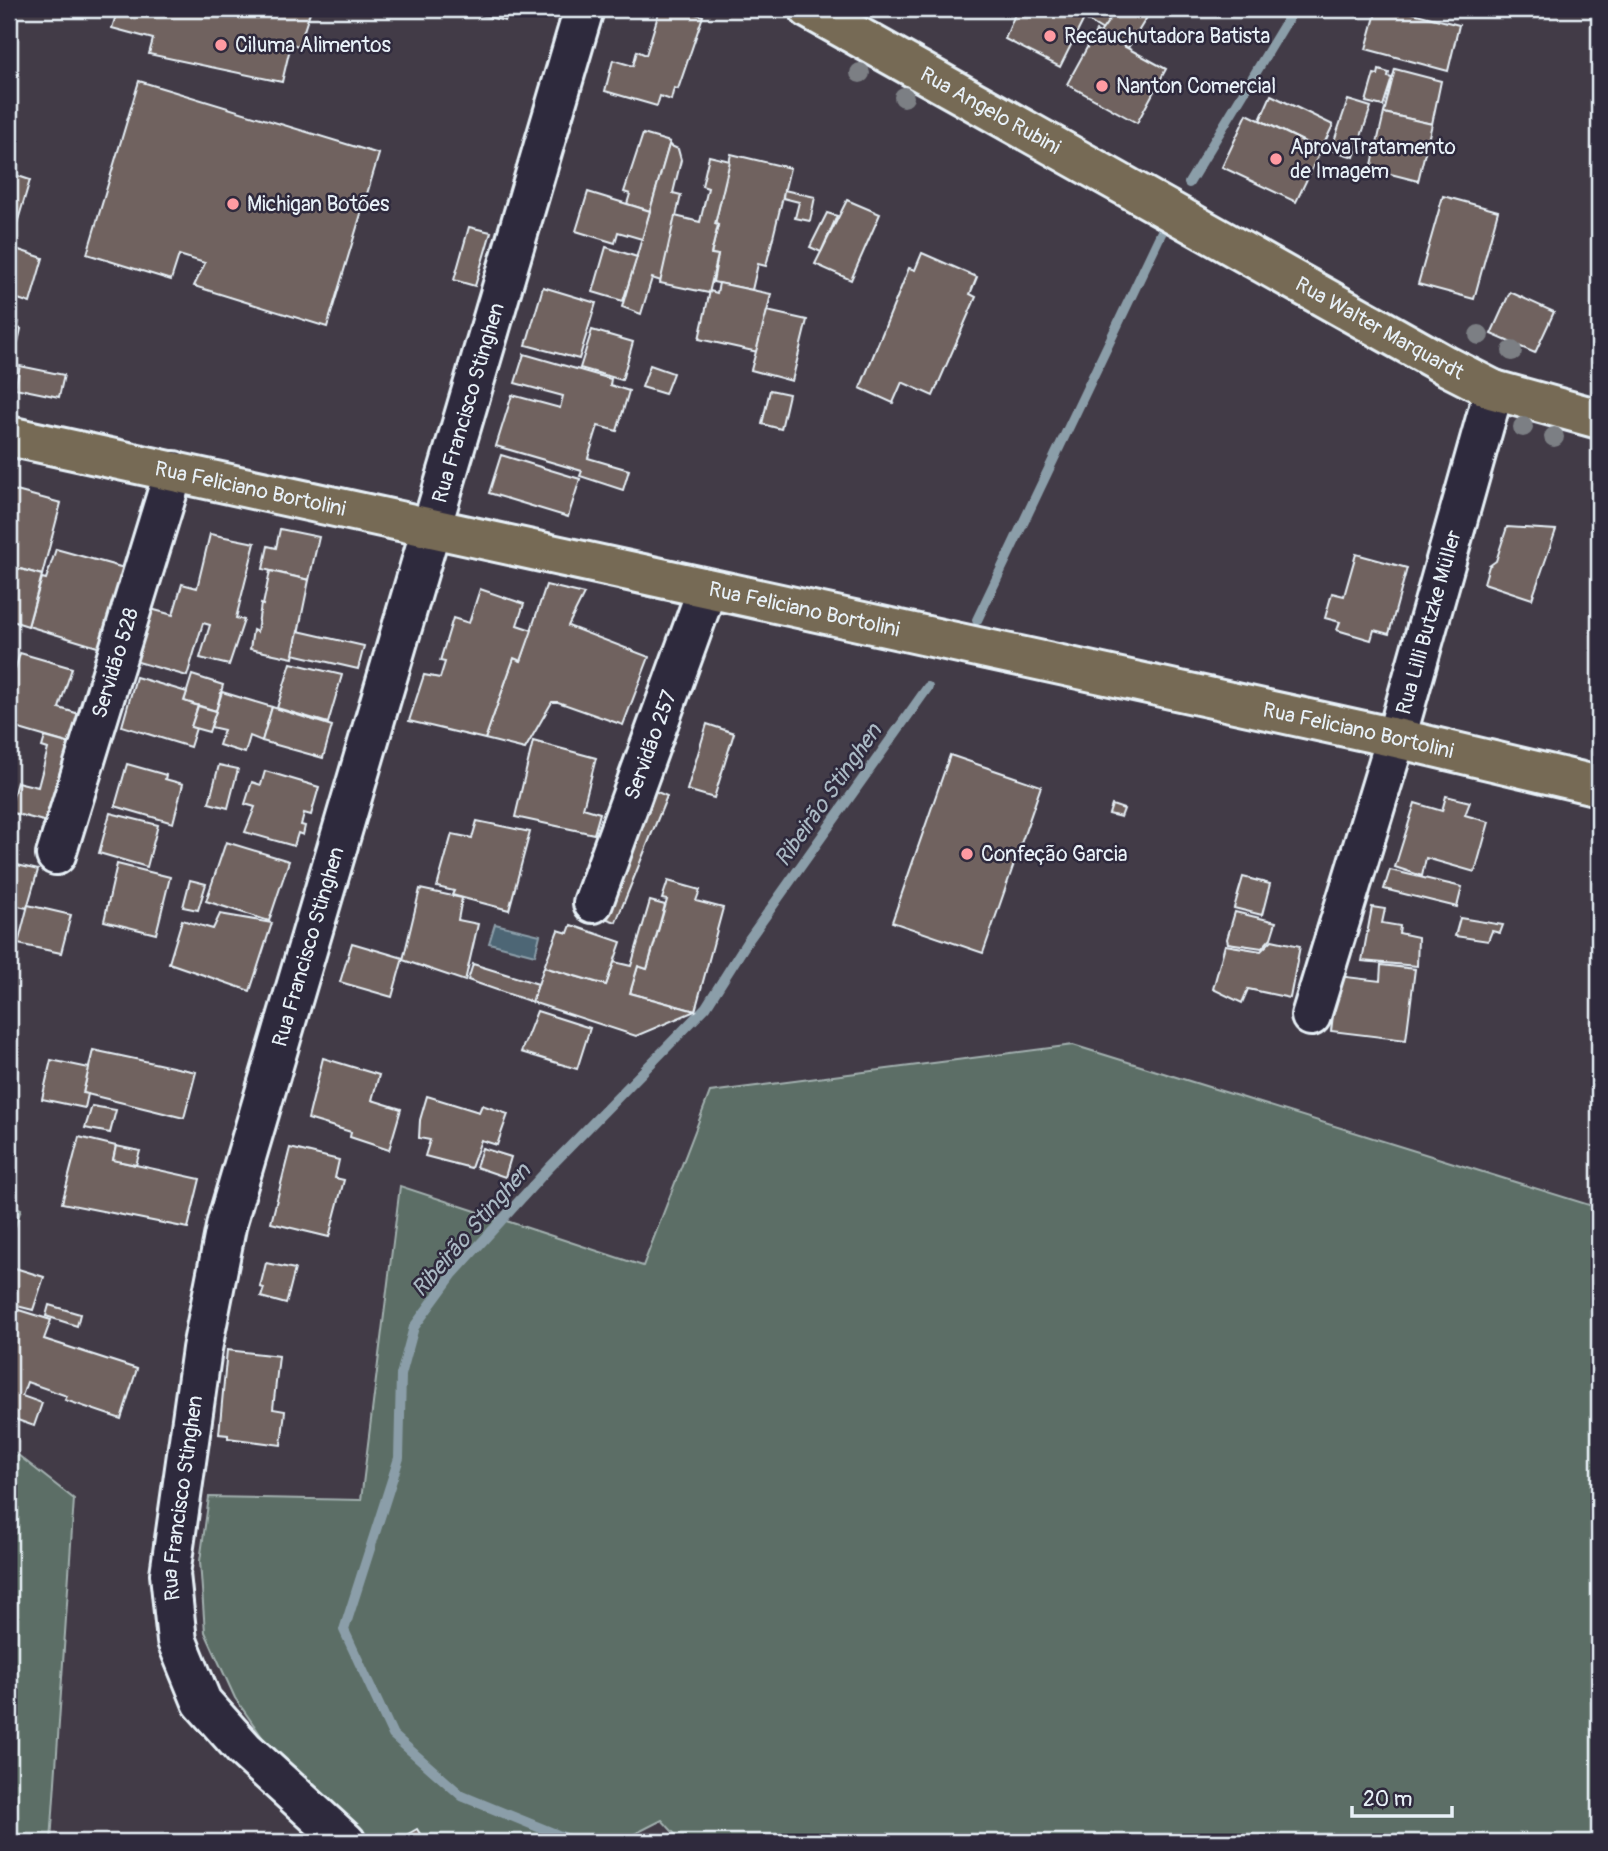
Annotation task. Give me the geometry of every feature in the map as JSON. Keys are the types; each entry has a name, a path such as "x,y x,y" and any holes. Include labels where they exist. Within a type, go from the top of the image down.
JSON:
{"main road":[{"name":"Rua Angelo Rubini","path":"809,9 1173,211"},
{"name":"Rua Walter Marquardt","path":"1173,211 1494,390 1599,419"},
{"name":"Rua Feliciano Bortolini","path":"9,436 1396,738 1599,786"}],"street":[{"name":"Rua Francisco Stinghen","path":"346,1842 244,1749 202,1702 177,1641 170,1574 202,1349 227,1222 584,9"},
{"name":"Rua Lilli Butzke Müller","path":"1311,1016 1396,738 1494,390"},
{"name":"Servidão 528","path":"56,855 174,471"},
{"name":"Servidão 257","path":"593,903 707,589"}],"green space":[{"path":"1073,1045 1599,1208 1599,1842 682,1842 662,1820 619,1842 364,1842 269,1747 235,1698 205,1632 200,1561 209,1497 361,1500 400,1186 643,1266 710,1092"},
{"path":"9,1204 21,1209 9,1246"},
{"path":"9,1448 74,1499 51,1842 9,1842"}],"water":[{"path":"495,924 540,935 535,955 489,943"}],"building":[{"name":"Ciluma Alimentos","path":"118,9 311,9 299,46 291,44 282,82 149,54 153,39 112,28"},
{"path":"457,9 509,9 505,21"},
{"path":"660,9 677,9 703,16 678,89 674,88 671,100 660,96 657,106 605,91 613,60 633,66 637,51 646,55"},
{"path":"1017,9 1089,9 1060,67 1005,39"},
{"path":"1089,9 1117,9 1103,30 1085,19"},
{"path":"1117,9 1152,9 1128,48 1100,33"},
{"path":"1377,9 1397,9 1459,25 1448,71 1366,49"},
{"path":"1096,31 1166,69 1137,123 1067,84"},
{"path":"1395,69 1441,81 1432,124 1384,113"},
{"path":"1379,70 1389,73 1388,77 1392,78 1383,106 1366,102 1374,74 1378,75"},
{"name":"Michigan Botões","path":"139,81 379,154 327,327 194,286 205,263 179,255 171,280 87,254"},
{"path":"1271,95 1333,125 1321,150 1260,120"},
{"path":"1348,100 1371,107 1354,157 1331,150"},
{"path":"1384,113 1432,124 1418,181 1371,169"},
{"path":"1247,114 1321,150 1296,202 1222,167"},
{"path":"643,134 670,142 650,211 627,204 630,194 624,192"},
{"path":"669,145 678,149 681,160 673,193 681,195 661,281 652,278 641,314 622,307"},
{"path":"731,154 790,168 766,266 758,264 752,290 713,282 718,255 711,254 718,225 715,224"},
{"path":"709,156 730,161 715,224 718,225 711,254 718,255 709,293 660,283 675,216 700,222 708,188 702,186"},
{"path":"9,173 30,180 10,247 43,258 30,303 9,296"},
{"path":"784,190 815,197 810,221 795,218 799,202 783,198"},
{"path":"588,192 650,211 642,239 618,232 615,243 576,231"},
{"path":"1443,196 1498,211 1474,299 1418,284"},
{"path":"847,200 880,214 851,280 815,264"},
{"path":"827,213 837,216 821,252 810,247"},
{"path":"469,227 491,232 475,286 454,280"},
{"path":"606,247 637,257 623,301 593,292"},
{"path":"922,253 977,277 970,294 976,297 933,396 902,382 893,403 860,388 909,268 915,270"},
{"path":"719,283 771,294 758,352 699,339 710,291 717,293"},
{"path":"543,287 596,303 579,359 526,345"},
{"path":"1510,292 1554,312 1535,353 1491,334"},
{"path":"767,311 807,320 792,381 751,370"},
{"path":"9,319 19,322 18,328 21,329 18,342 14,340 9,360"},
{"path":"592,330 633,342 622,380 580,368"},
{"path":"524,354 611,379 610,385 629,391 617,431 598,426 588,458 629,470 623,490 580,476 582,471 496,446 512,395 560,408 563,396 515,383"},
{"path":"650,365 673,373 665,394 642,387"},
{"path":"20,366 64,375 59,397 15,388"},
{"path":"770,390 789,394 781,429 762,424"},
{"path":"501,455 580,479 568,517 489,493"},
{"path":"9,489 61,503 42,575 9,566"},
{"path":"1507,527 1556,530 1532,599 1484,583 1489,566 1496,561"},
{"path":"280,529 319,537 309,580 263,569 268,546 276,548"},
{"path":"210,534 255,543 236,618 244,620 229,665 200,658 210,625 203,623 187,676 131,660 147,608 173,615 182,584 197,588"},
{"path":"56,549 124,568 109,613 114,615 104,649 28,626 42,578 46,579"},
{"path":"1356,554 1407,568 1389,634 1374,630 1371,640 1337,630 1340,622 1325,618 1332,593 1344,596"},
{"path":"9,566 42,575 28,626 9,620"},
{"path":"270,571 309,580 293,658 250,649 253,630 257,632"},
{"path":"546,585 584,594 568,626 649,657 623,725 552,702 525,749 485,739 514,658 521,661"},
{"path":"480,589 524,604 517,625 532,630 521,661 514,658 485,739 409,721 424,675 440,678 445,662 440,661 453,618 469,623"},
{"path":"298,631 364,646 358,669 293,654"},
{"path":"20,653 72,668 59,708 83,715 74,745 9,726 9,690"},
{"path":"291,663 342,675 328,723 277,708"},
{"path":"192,675 223,685 216,711 184,701"},
{"path":"136,677 187,692 184,701 198,706 191,727 196,728 190,747 122,726"},
{"path":"222,692 272,707 262,741 250,736 245,753 219,745 224,730 211,727"},
{"path":"198,706 216,711 209,732 191,727"},
{"path":"272,707 332,726 323,758 262,741"},
{"path":"707,724 734,733 714,798 687,790"},
{"path":"45,737 74,745 51,823 9,812 17,782 38,787 48,749 42,747"},
{"path":"533,741 596,758 583,808 600,813 594,834 515,817"},
{"name":"Confeção Garcia","path":"950,755 1041,786 983,953 892,922"},
{"path":"127,764 166,775 165,779 183,784 173,823 115,806"},
{"path":"219,765 238,769 228,808 209,803"},
{"path":"265,771 319,787 311,815 304,813 301,825 305,826 303,835 298,833 294,846 245,832 255,807 245,804 252,782 261,785"},
{"path":"645,787 667,796 616,922 593,914"},
{"path":"1446,796 1470,802 1465,815 1489,822 1475,872 1426,858 1422,876 1395,867 1415,803 1442,811"},
{"path":"1112,805 1124,809 1121,817 1109,814"},
{"path":"110,813 158,825 147,867 99,853"},
{"path":"477,821 530,832 509,910 452,895 454,891 437,887 452,834 472,838"},
{"path":"226,842 289,861 269,921 206,901"},
{"path":"9,863 38,870 27,908 9,904"},
{"path":"117,864 170,877 156,934 104,921"},
{"path":"1390,870 1462,887 1457,907 1384,889"},
{"path":"1243,877 1270,884 1262,915 1234,908"},
{"path":"190,880 206,884 198,910 183,907"},
{"path":"668,881 700,890 696,901 723,908 695,1011 630,993 638,966 647,969 667,900 662,899"},
{"path":"420,889 462,898 458,920 478,924 465,981 403,960"},
{"path":"650,901 665,905 647,969 638,966 630,993 695,1011 636,1036 532,1002 544,967 606,985 614,962 631,966"},
{"path":"28,905 71,915 61,953 18,944"},
{"path":"1372,907 1385,909 1382,923 1400,926 1399,933 1418,937 1417,966 1362,961"},
{"path":"1235,912 1276,922 1271,938 1262,948 1228,943"},
{"path":"220,914 272,923 250,991 169,963 182,920 213,929"},
{"path":"1460,918 1503,925 1500,933 1492,931 1488,941 1455,936"},
{"path":"571,925 621,942 606,985 544,967 558,930 568,933"},
{"path":"1272,940 1300,946 1290,998 1248,989 1242,1003 1213,989 1225,945 1261,951"},
{"path":"352,943 403,958 392,997 340,982"},
{"path":"473,964 538,984 532,1002 468,980"},
{"path":"1381,965 1415,969 1406,1040 1331,1031 1338,976 1380,981"},
{"path":"537,1011 590,1028 577,1069 521,1052"},
{"path":"93,1050 196,1072 184,1118 83,1093"},
{"path":"323,1058 379,1075 372,1100 401,1109 389,1150 350,1137 351,1132 308,1119"},
{"path":"51,1060 89,1068 83,1093 88,1094 85,1108 42,1099"},
{"path":"427,1096 479,1112 482,1105 508,1114 497,1145 481,1140 471,1168 425,1156 430,1140 419,1138 420,1120"},
{"path":"92,1106 116,1110 110,1133 85,1128"},
{"path":"79,1137 116,1146 113,1160 200,1179 188,1228 62,1203"},
{"path":"116,1146 140,1151 136,1165 113,1160"},
{"path":"290,1148 339,1160 335,1178 344,1180 329,1237 271,1223"},
{"path":"482,1148 511,1157 505,1177 476,1167"},
{"path":"266,1263 295,1269 286,1304 261,1297 264,1288 260,1287"},
{"path":"15,1268 44,1277 33,1310 9,1304 9,1288"},
{"path":"49,1305 80,1314 77,1326 46,1316"},
{"path":"9,1307 51,1320 44,1339 137,1369 121,1419 65,1400 67,1396 27,1382 22,1396 42,1403 34,1426 9,1417"},
{"path":"227,1350 279,1356 273,1409 285,1411 281,1445 228,1438 228,1435 219,1434"},
{"path":"417,1829 425,1842 394,1842"}],"waterway":[{"name":"Ribeirão Stinghen","path":"1189,183 1294,9"},
{"name":"Ribeirão Stinghen","path":"977,620 1166,223"},
{"name":"Ribeirão Stinghen","path":"575,1842 462,1796 393,1735 344,1630 399,1458 401,1375 414,1327 452,1275 548,1169 706,1007 747,942 928,687"}],"place":[{"name":"Recauchutadora Batista","path":"1050,36"},
{"name":"Ciluma Alimentos","path":"221,45"},
{"name":"Nanton Comercial","path":"1102,86"},
{"name":"AprovaTratamento de Imagem","path":"1276,159"},
{"name":"Michigan Botões","path":"233,204"},
{"name":"Confeção Garcia","path":"967,854"}]}
